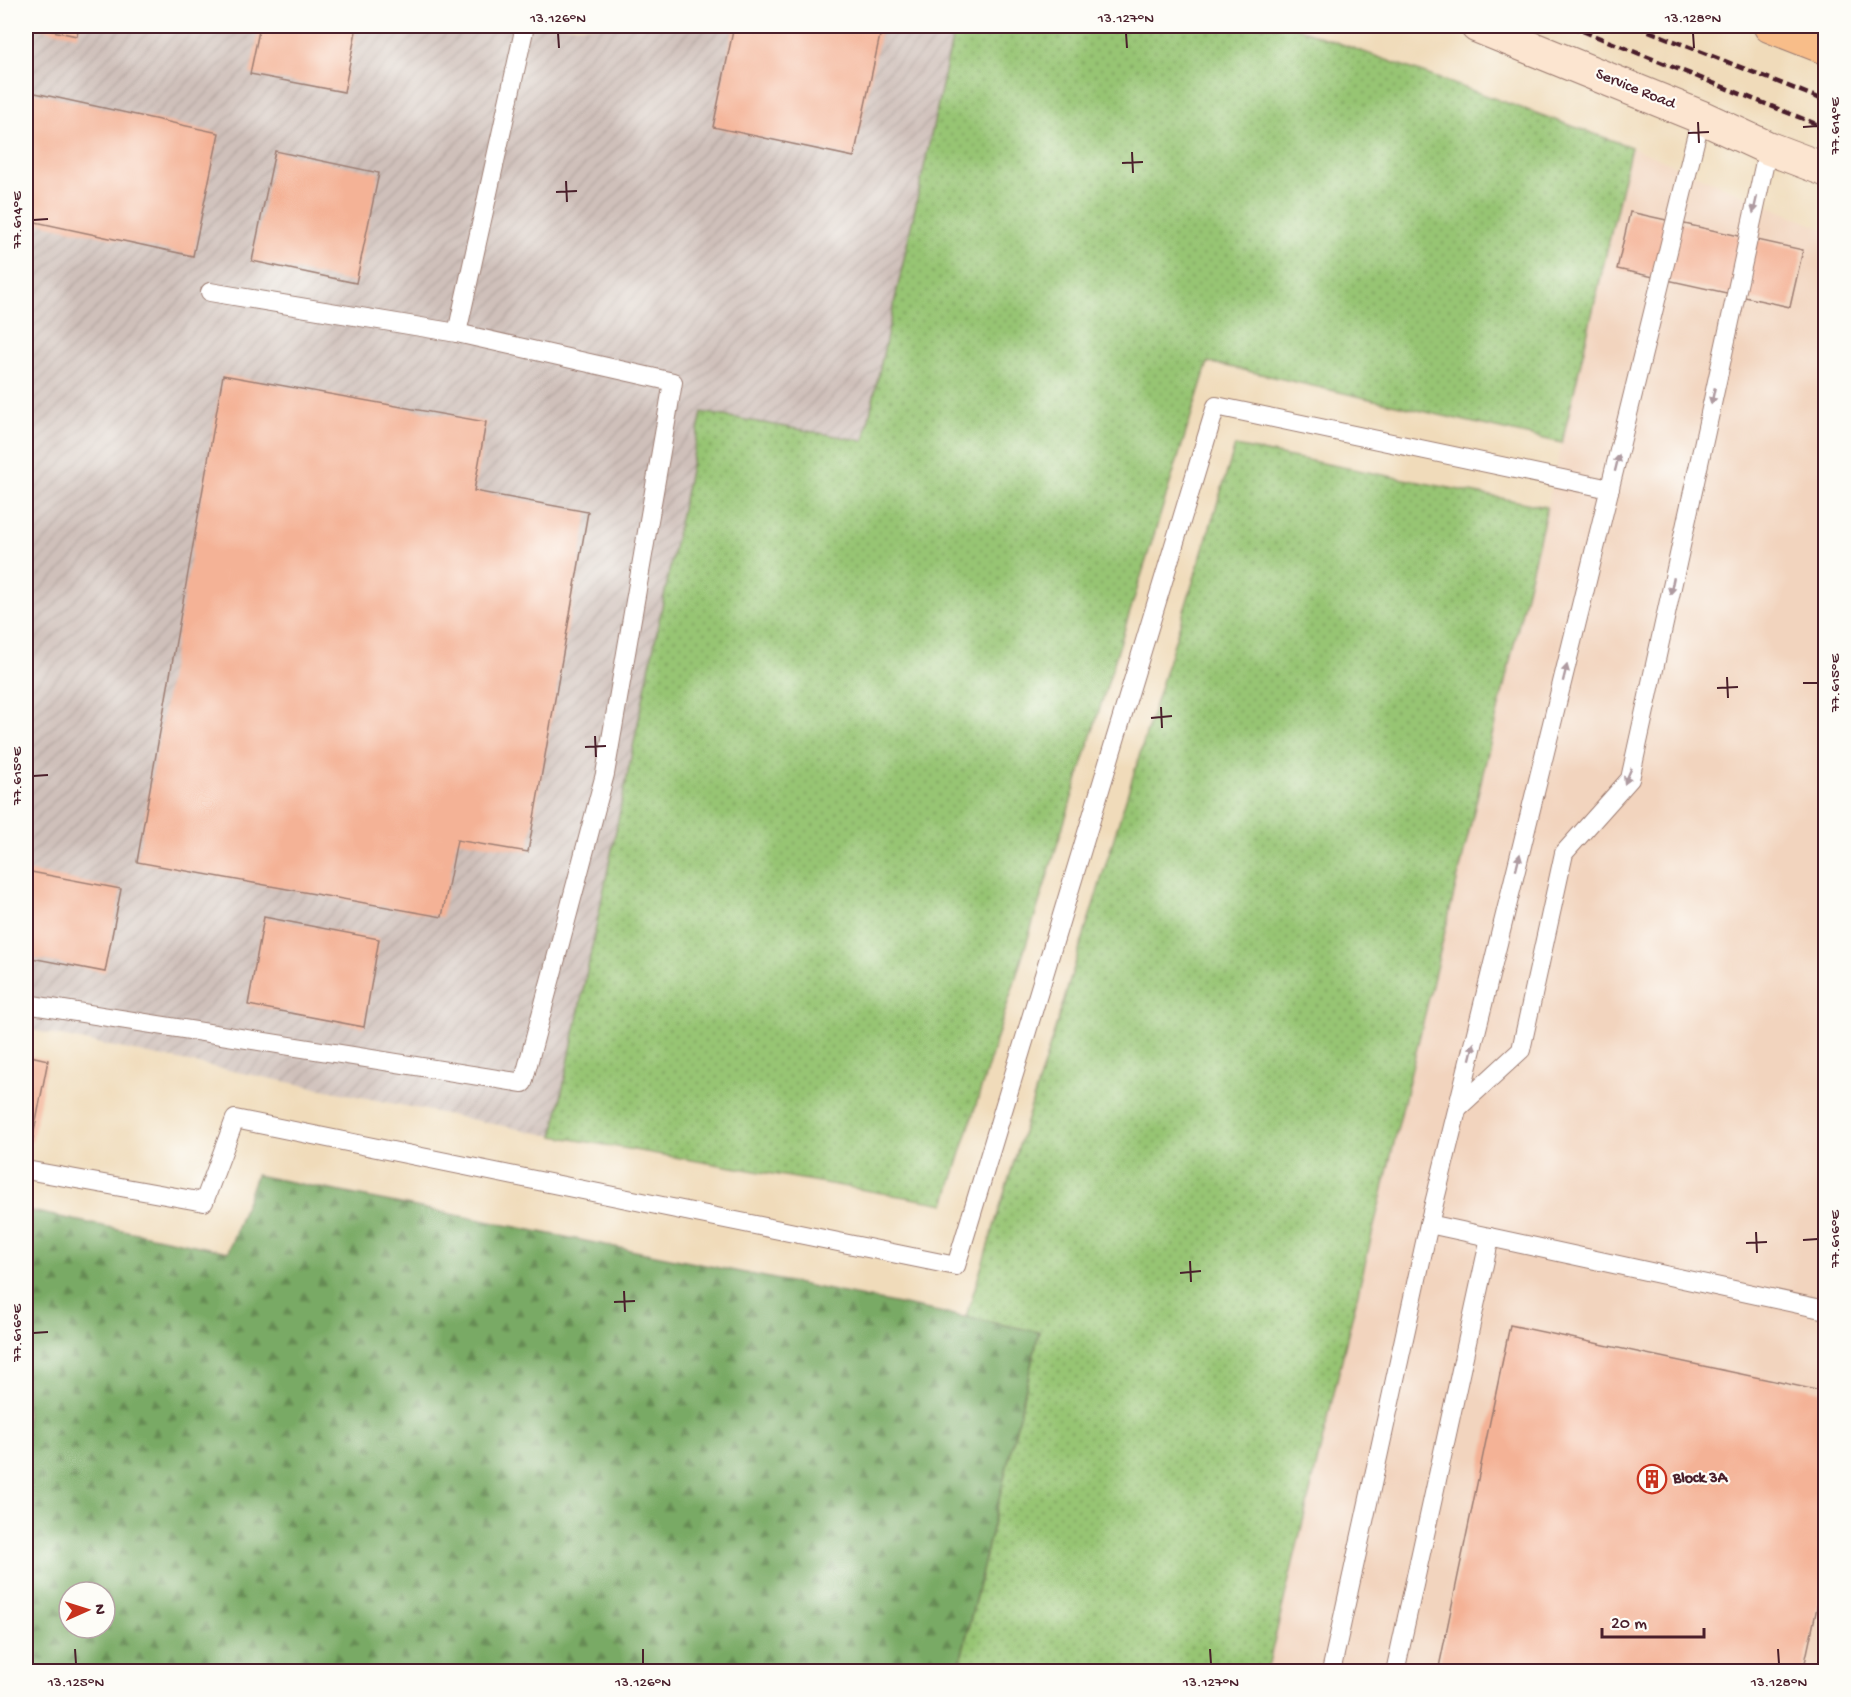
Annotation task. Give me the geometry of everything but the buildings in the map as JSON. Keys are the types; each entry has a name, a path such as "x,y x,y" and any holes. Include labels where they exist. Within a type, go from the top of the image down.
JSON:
{"highway":[{"path":"1770,26 1826,48"}],"main road":[{"name":"Service Road","path":"1477,26 1826,170"}],"lane":[{"path":"457,333 525,26"},
{"path":"1331,1671 1430,1224 1701,117"},
{"path":"1458,1108 1521,1050 1564,853 1630,779 1768,148"},
{"path":"26,1004 523,1083 605,774 673,382 457,333 210,292"},
{"path":"26,1170 204,1202 235,1119 956,1266 1216,406 1610,489"},
{"path":"1430,1224 1826,1310"},
{"path":"1395,1671 1490,1237"}],"shaded area":[{"path":"26,26 955,26 864,441 702,413 553,1136 26,1029"},
{"path":"1631,147 1825,230 1825,1671 1267,1672 1547,507"}],"green space":[{"path":"955,26 1291,26 1631,147 1562,443 1208,362 945,1204 553,1136 702,412 864,441"},
{"path":"1235,446 1547,507 1267,1671 958,1672 1039,1332 966,1317"},
{"path":"256,1175 1039,1332 958,1671 26,1671 26,1210 228,1252"}],"railway":[{"path":"1570,26 1826,128"},
{"path":"1636,26 1826,101"}],"place":[{"name":"Block 3A","path":"1652,1479"}]}
